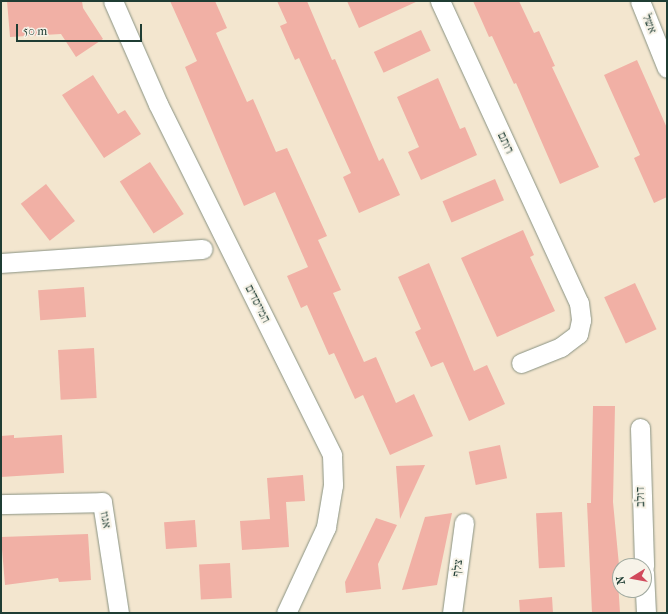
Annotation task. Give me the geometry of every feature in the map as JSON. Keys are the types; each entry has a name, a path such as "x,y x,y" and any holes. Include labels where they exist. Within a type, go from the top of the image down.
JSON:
{"street":[{"name":"המייסדים","path":"113,1 158,104 332,455 333,484 326,527 286,613"},
{"name":"רותם","path":"440,1 579,304 580,320 578,334 561,347 521,363"},
{"name":"אשל","path":"640,1 667,68"},
{"path":"1,263 203,249"},
{"name":"דולב","path":"640,428 644,558"},
{"name":"אגוז","path":"1,504 102,502 119,613"},
{"name":"צלף","path":"452,613 464,523"},
{"path":"645,598 646,613"}],"building":[{"path":"7,1 82,1 83,8 103,39 76,57 61,34 10,37"},
{"path":"170,1 215,1 227,28 216,33 247,102 253,99 276,152 287,148 327,236 318,240 341,290 333,293 364,362 376,357 396,403 414,394 433,436 390,455 363,395 355,399 334,353 329,355 307,305 301,308 287,276 308,267 275,192 244,206 185,67 197,61"},
{"path":"277,1 307,1 332,60 335,59 379,161 383,158 400,195 359,213 343,177 351,173 299,58 295,60 280,26 287,23"},
{"path":"347,1 418,1 359,28"},
{"path":"473,1 519,1 534,33 539,31 555,66 552,67 599,167 560,184 516,83 514,84 492,36 489,37"},
{"path":"421,30 431,51 384,73 374,52"},
{"path":"637,60 667,128 667,197 654,203 634,158 640,155 604,75"},
{"path":"93,75 118,114 125,110 141,134 104,158 62,95"},
{"path":"438,78 460,129 465,127 477,155 421,180 408,152 419,147 397,97"},
{"path":"150,162 184,214 154,234 120,182"},
{"path":"495,179 504,200 452,222 443,201"},
{"path":"46,184 75,221 50,241 21,204"},
{"path":"523,230 534,255 530,257 555,311 497,337 461,258"},
{"path":"429,263 474,371 487,365 505,404 469,421 443,362 431,367 415,332 421,329 398,277"},
{"path":"635,283 657,329 626,344 604,297"},
{"path":"84,287 86,317 40,320 38,290"},
{"path":"94,348 97,398 61,400 58,350"},
{"path":"593,406 615,406 613,502 618,558 612,558 612,598 619,598 620,613 592,613 587,503 591,503"},
{"path":"14,435 14,438 62,435 64,473 1,477 1,436"},
{"path":"500,445 507,478 476,485 469,452"},
{"path":"425,465 400,519 396,466"},
{"path":"303,475 305,501 286,502 289,547 242,550 240,521 270,519 267,478"},
{"path":"562,512 565,567 539,568 536,513"},
{"path":"452,513 437,585 402,590 425,517"},
{"path":"376,518 397,525 378,564 381,589 346,593 345,582"},
{"path":"195,520 197,547 166,549 164,522"},
{"path":"88,534 91,580 59,582 58,578 5,585 1,537"},
{"path":"230,563 232,598 201,600 199,565"},
{"path":"552,597 553,613 520,613 519,600"}]}
